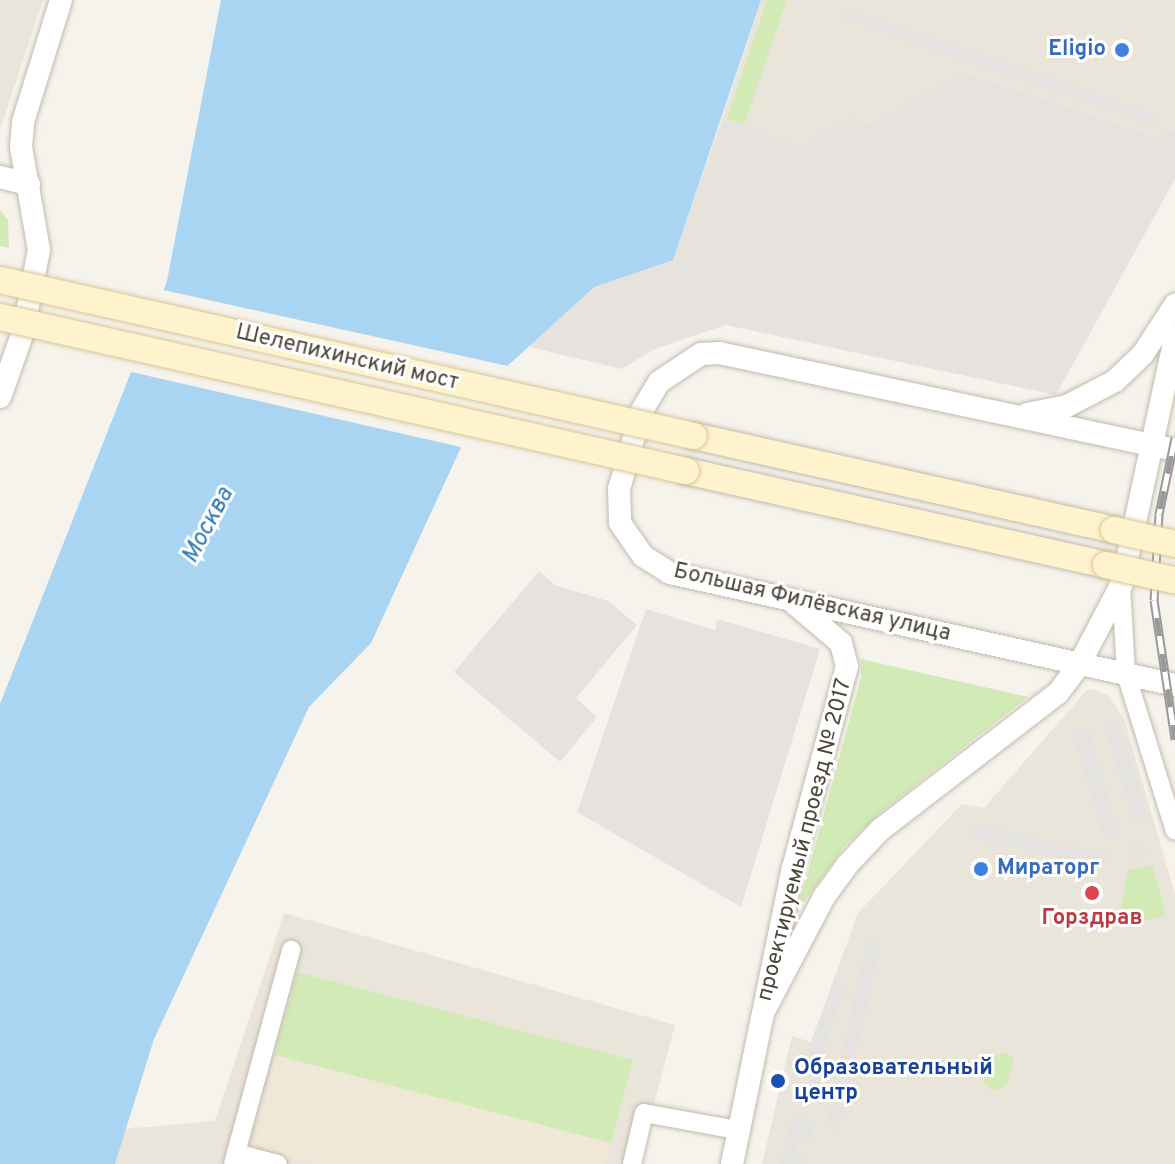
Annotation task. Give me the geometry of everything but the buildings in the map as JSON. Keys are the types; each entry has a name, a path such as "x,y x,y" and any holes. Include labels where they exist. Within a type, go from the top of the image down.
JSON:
{"main road":[{"name":"Шелепихинский мост","path":"0,280 1175,544"},
{"name":"Шелепихинский мост","path":"0,317 686,471 1114,574 1174,581"}],"street":[{"path":"0,397 35,282 38,235 23,122 61,0"},
{"path":"0,177 29,184"},
{"path":"1010,415 1067,406 1115,381 1143,354 1175,305"},
{"name":"проектируемый проезд № 2017","path":"763,1013 824,897 848,864 880,830 1058,693 1079,665 1114,574 1153,445 1175,337"},
{"name":"Большая Филёвская улица","path":"1175,450 719,353 701,354 659,382 641,412 619,489 620,523 643,556 670,573 1175,685"},
{"path":"1114,574 1126,674 1175,831"},
{"name":"проектируемый проезд № 2017","path":"732,1164 793,868 847,666 841,643 785,598"},
{"path":"278,1164 234,1158 291,950"},
{"path":"632,1164 644,1113 737,1130"}],"shaded area":[{"path":"0,0 43,0 0,130"},
{"path":"761,0 1175,0 1175,131 1167,129 1164,138 960,71 869,123 849,116 800,145 722,119"},
{"path":"841,6 1157,115 1154,126 838,17"},
{"path":"960,71 1163,138 1167,129 1175,131 1175,179 1056,395 726,325 655,349 621,369 530,347 547,325 594,287 673,259 722,119 800,145 849,116 869,123"},
{"path":"539,571 555,585 608,601 637,625 576,698 597,717 560,762 454,672"},
{"path":"646,609 715,630 717,619 820,649 741,907 577,812"},
{"path":"1094,689 1110,697 1124,719 1175,894 1175,1164 762,1164 792,1036 811,1042 858,913 962,804 984,808 1086,691"},
{"path":"1119,718 1148,818 1133,822 1104,723"},
{"path":"1088,727 1120,837 1105,842 1072,732"},
{"path":"974,824 1108,854 1105,868 971,838"},
{"path":"1133,841 1141,841 1147,851 1141,861 1133,861 1127,855 1127,847"},
{"path":"284,913 675,1025 638,1164 115,1164 123,1129 215,1121"},
{"path":"868,937 882,940 839,1130 825,1127"},
{"path":"297,972 633,1060 605,1164 317,1164 252,1147"},
{"path":"834,980 847,984 825,1044 820,1103 805,1102 811,1042"},
{"path":"791,1115 815,1121 811,1140 798,1137 795,1155 807,1158 805,1164 780,1164"}],"green space":[{"path":"767,0 787,0 744,125 727,119"},
{"path":"0,210 8,220 9,248 0,246"},
{"path":"861,659 1028,697 880,813 843,848 797,912 861,678"},
{"path":"1152,865 1166,915 1127,926 1118,923 1128,870"},
{"path":"297,972 633,1060 611,1143 275,1055"},
{"path":"1005,1052 1014,1059 1007,1086 993,1091 985,1085 981,1063"}],"water":[{"name":"Москва","path":"221,0 761,0 673,260 594,287 492,380 371,643 309,707 154,1039 115,1164 0,1164 0,704 167,281"}],"pier":[{"path":"159,289 512,367 495,383 465,448 127,371"}],"railway":[{"path":"1175,438 1159,514 1154,600 1175,739"}],"place":[{"name":"Eligio","path":"1122,50"},
{"name":"Мираторг","path":"981,869"},
{"name":"Горздрав","path":"1092,893"},
{"name":"Образовательный центр","path":"778,1081"}]}
